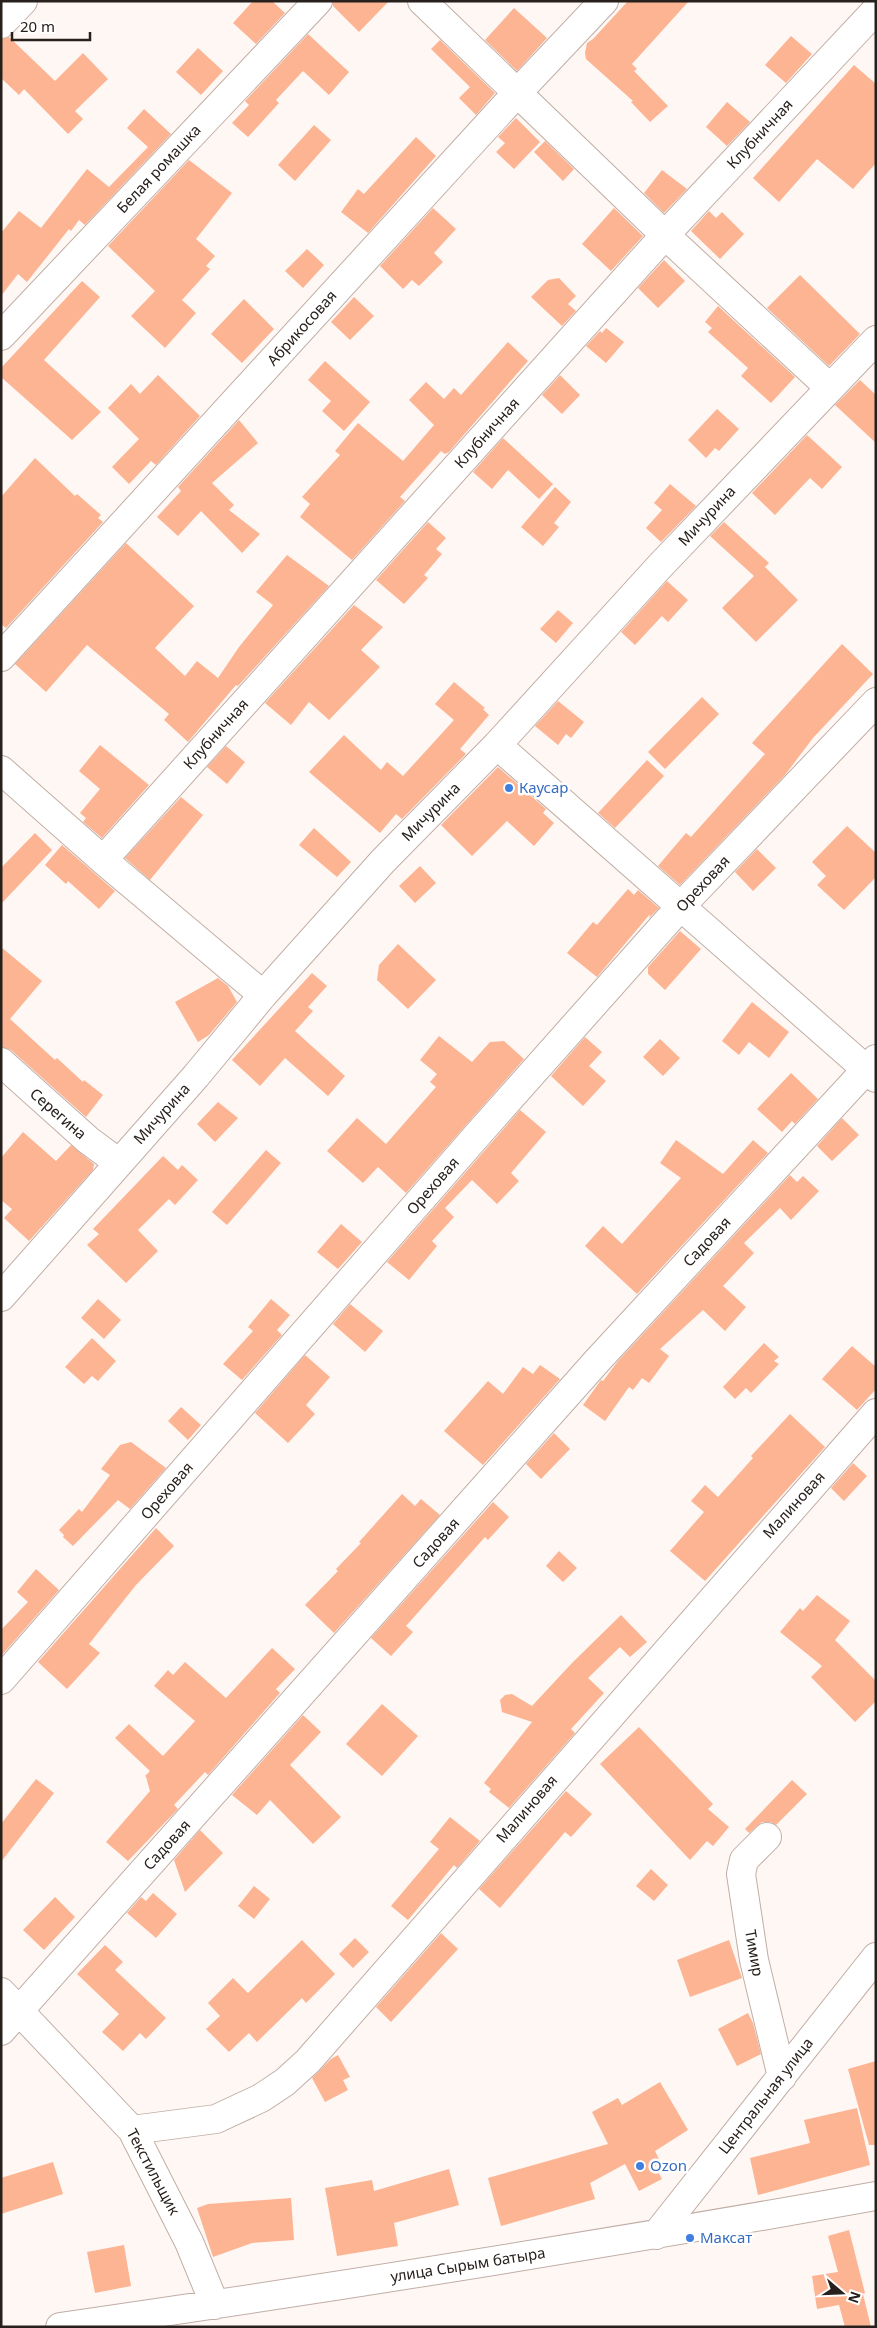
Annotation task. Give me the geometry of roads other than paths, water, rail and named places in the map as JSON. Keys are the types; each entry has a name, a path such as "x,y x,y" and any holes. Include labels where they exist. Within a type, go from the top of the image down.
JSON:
{"street":[{"path":"1,24 23,1"},
{"name":"Белая ромашка","path":"1,336 318,1"},
{"path":"422,1 665,235 830,388"},
{"name":"Абрикосовая","path":"1,657 517,93 604,1"},
{"name":"Клубничная","path":"103,860 665,235 876,10"},
{"name":"Мичурина","path":"1,1297 196,1076 263,995 383,861 497,745 660,566 876,340"},
{"name":"Ореховая","path":"1,1680 474,1139 681,906 876,702"},
{"path":"497,745 681,906 873,1068"},
{"path":"1,770 103,860 263,995"},
{"name":"Серегина","path":"1,1062 88,1140 118,1163"},
{"name":"Садовая","path":"1,2031 20,2012 590,1369 873,1068"},
{"name":"Малиновая","path":"132,2130 216,2119 261,2098 285,2082 308,2061 876,1413"},
{"name":"Тимир","path":"767,1837 744,1860 740,1874 754,1960 782,2077"},
{"name":"Центральная улица","path":"656,2235 876,1957"},
{"name":"Текстильщик","path":"1,1992 132,2130 190,2242 215,2305"},
{"name":"улица Сырым батыра","path":"65,2326 215,2305 656,2235 876,2196"}],"place":[{"name":"Каусар","path":"509,788"},
{"name":"Ozon","path":"640,2166"},
{"name":"Максат","path":"690,2238"}]}
